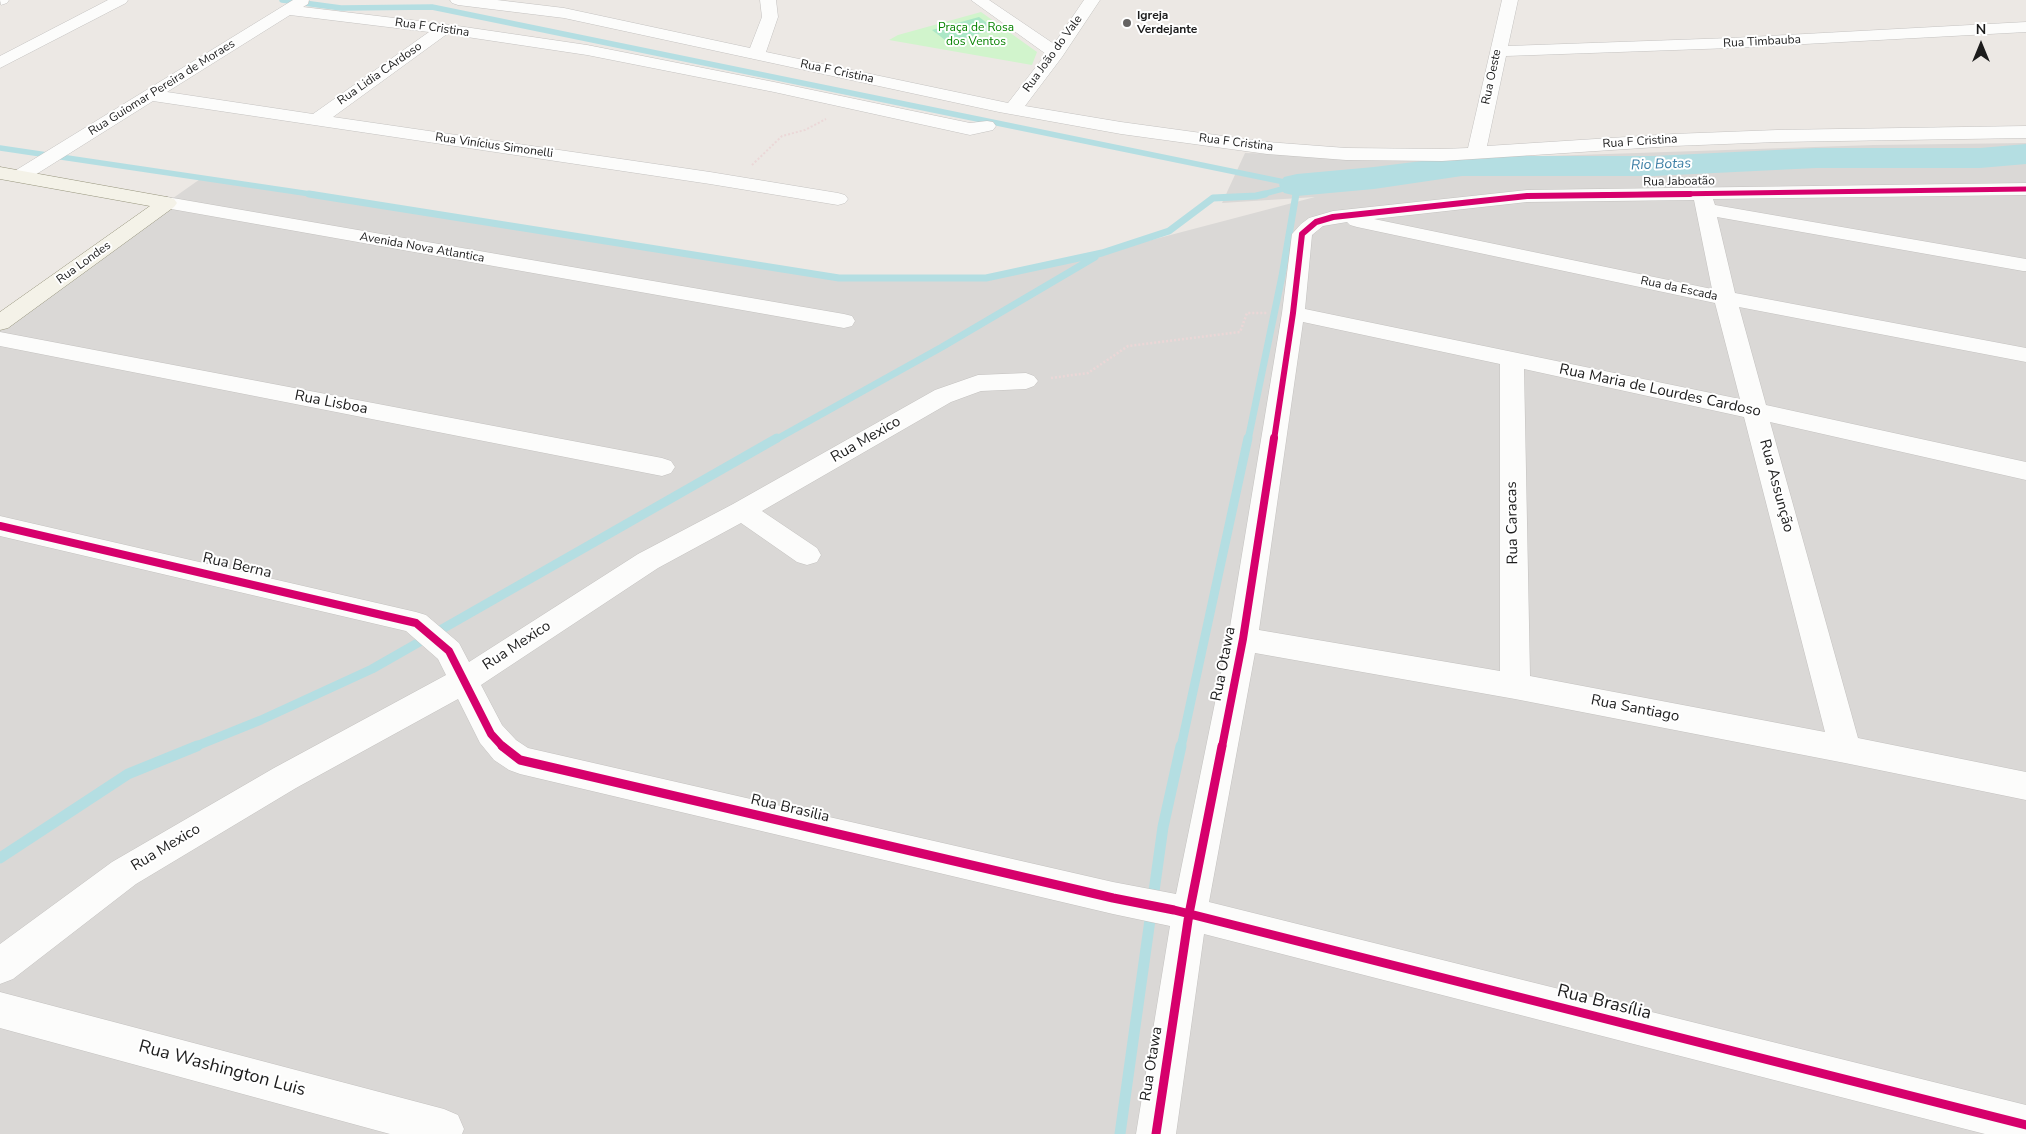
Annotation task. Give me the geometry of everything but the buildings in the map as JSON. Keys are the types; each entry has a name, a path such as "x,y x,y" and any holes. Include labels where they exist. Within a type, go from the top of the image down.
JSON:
{"street":[{"path":"0,63 120,0"},
{"name":"Rua F Cristina","path":"458,0 562,6 756,55 999,107 1014,108 1121,128 1267,148 1388,156 1476,154 1673,140 1777,136 2026,132"},
{"path":"756,55 770,18 768,0"},
{"path":"979,0 1056,53"},
{"name":"Rua João do Vale","path":"1014,108 1056,53 1092,0"},
{"name":"Rua Oeste","path":"1476,154 1510,0"},
{"name":"Rua F Cristina","path":"295,5 586,50 970,129 987,126"},
{"name":"Rua Guiomar Pereira de Moraes","path":"20,176 295,5"},
{"name":"Rua Timbauba","path":"1498,51 1731,43 2026,27"},
{"name":"Rua Lidia CArdoso","path":"316,120 444,29"},
{"name":"Rua Vinícius Simonelli","path":"150,95 710,178 838,199"},
{"name":"Avenida Nova Atlantica","path":"0,172 844,321"},
{"name":"Rua Jaboatão","path":"1333,216 1527,196 1704,201 2025,190"},
{"path":"1704,201 2023,265"},
{"name":"Rua Assunção","path":"1704,201 1725,298 1845,749"},
{"name":"Rua Londes","path":"0,323 167,203"},
{"name":"Rua da Escada","path":"1333,216 1725,298 2026,355"},
{"name":"Rua Otawa","path":"1156,1134 1182,912 1243,639 1293,313 1302,234 1316,222 1333,216"},
{"name":"Rua Maria de Lourdes Cardoso","path":"1293,313 1756,411 2026,471"},
{"name":"Rua Lisboa","path":"0,339 662,467"},
{"name":"Rua Caracas","path":"1512,360 1515,686"},
{"name":"Rua Mexico","path":"0,966 124,873 285,778 459,669 648,561 742,511 943,396 978,382 1026,382"},
{"path":"742,511 807,555"},
{"name":"Rua Berna","path":"0,526 400,618 416,623 449,651 459,669"},
{"name":"Rua Santiago","path":"1243,639 1515,686 1845,749 2026,786"},
{"name":"Rua Brasilia","path":"459,669 491,734 505,750 520,760 1113,898 1182,912"},
{"name":"Rua Brasília","path":"1182,912 2026,1125"},
{"name":"Rua Washington Luis","path":"0,1010 444,1129"}],"path":[{"path":"710,178 744,173 782,136 805,130 855,104"},
{"path":"1026,382 1088,373 1128,346 1240,332 1247,313"}],"shaded area":[{"path":"2026,143 2026,1134 0,1134 0,320 203,177 839,278 986,278 1102,253 1315,197 1222,203 1245,153 1459,159 1874,145"}],"green space":[{"name":"Praça de Rosa dos Ventos","path":"981,12 1037,52 1032,65 889,40 898,35"},
{"path":"979,17 995,29 949,43 932,30"}],"waterway":[{"path":"282,0 341,8 432,7 1294,184"},
{"path":"0,148 317,195"},
{"name":"Rio Botas","path":"1297,185 1374,178 1462,166 1654,166 1816,158 1980,158 2026,154"},
{"path":"1260,195 1297,185 1295,195"},
{"path":"309,194 839,278 986,278 1102,253 1169,231 1213,198 1265,194"},
{"path":"1248,440 1282,276 1296,194"},
{"path":"775,440 942,347 1095,257"},
{"path":"194,747 261,720 372,669 777,438"},
{"path":"1181,747 1248,438"},
{"path":"0,858 128,774 197,746"},
{"path":"1120,1134 1163,827 1181,746"}],"cycle path":[{"path":"1156,1134 1189,914 1243,639 1293,313 1302,234 1316,222 1333,217 1527,196 2026,189"},
{"path":"0,526 416,623 449,651 491,734 505,750 520,760 1113,898 1174,910 2026,1125"}],"place":[{"name":"Igreja Verdejante","path":"1127,23"}]}
